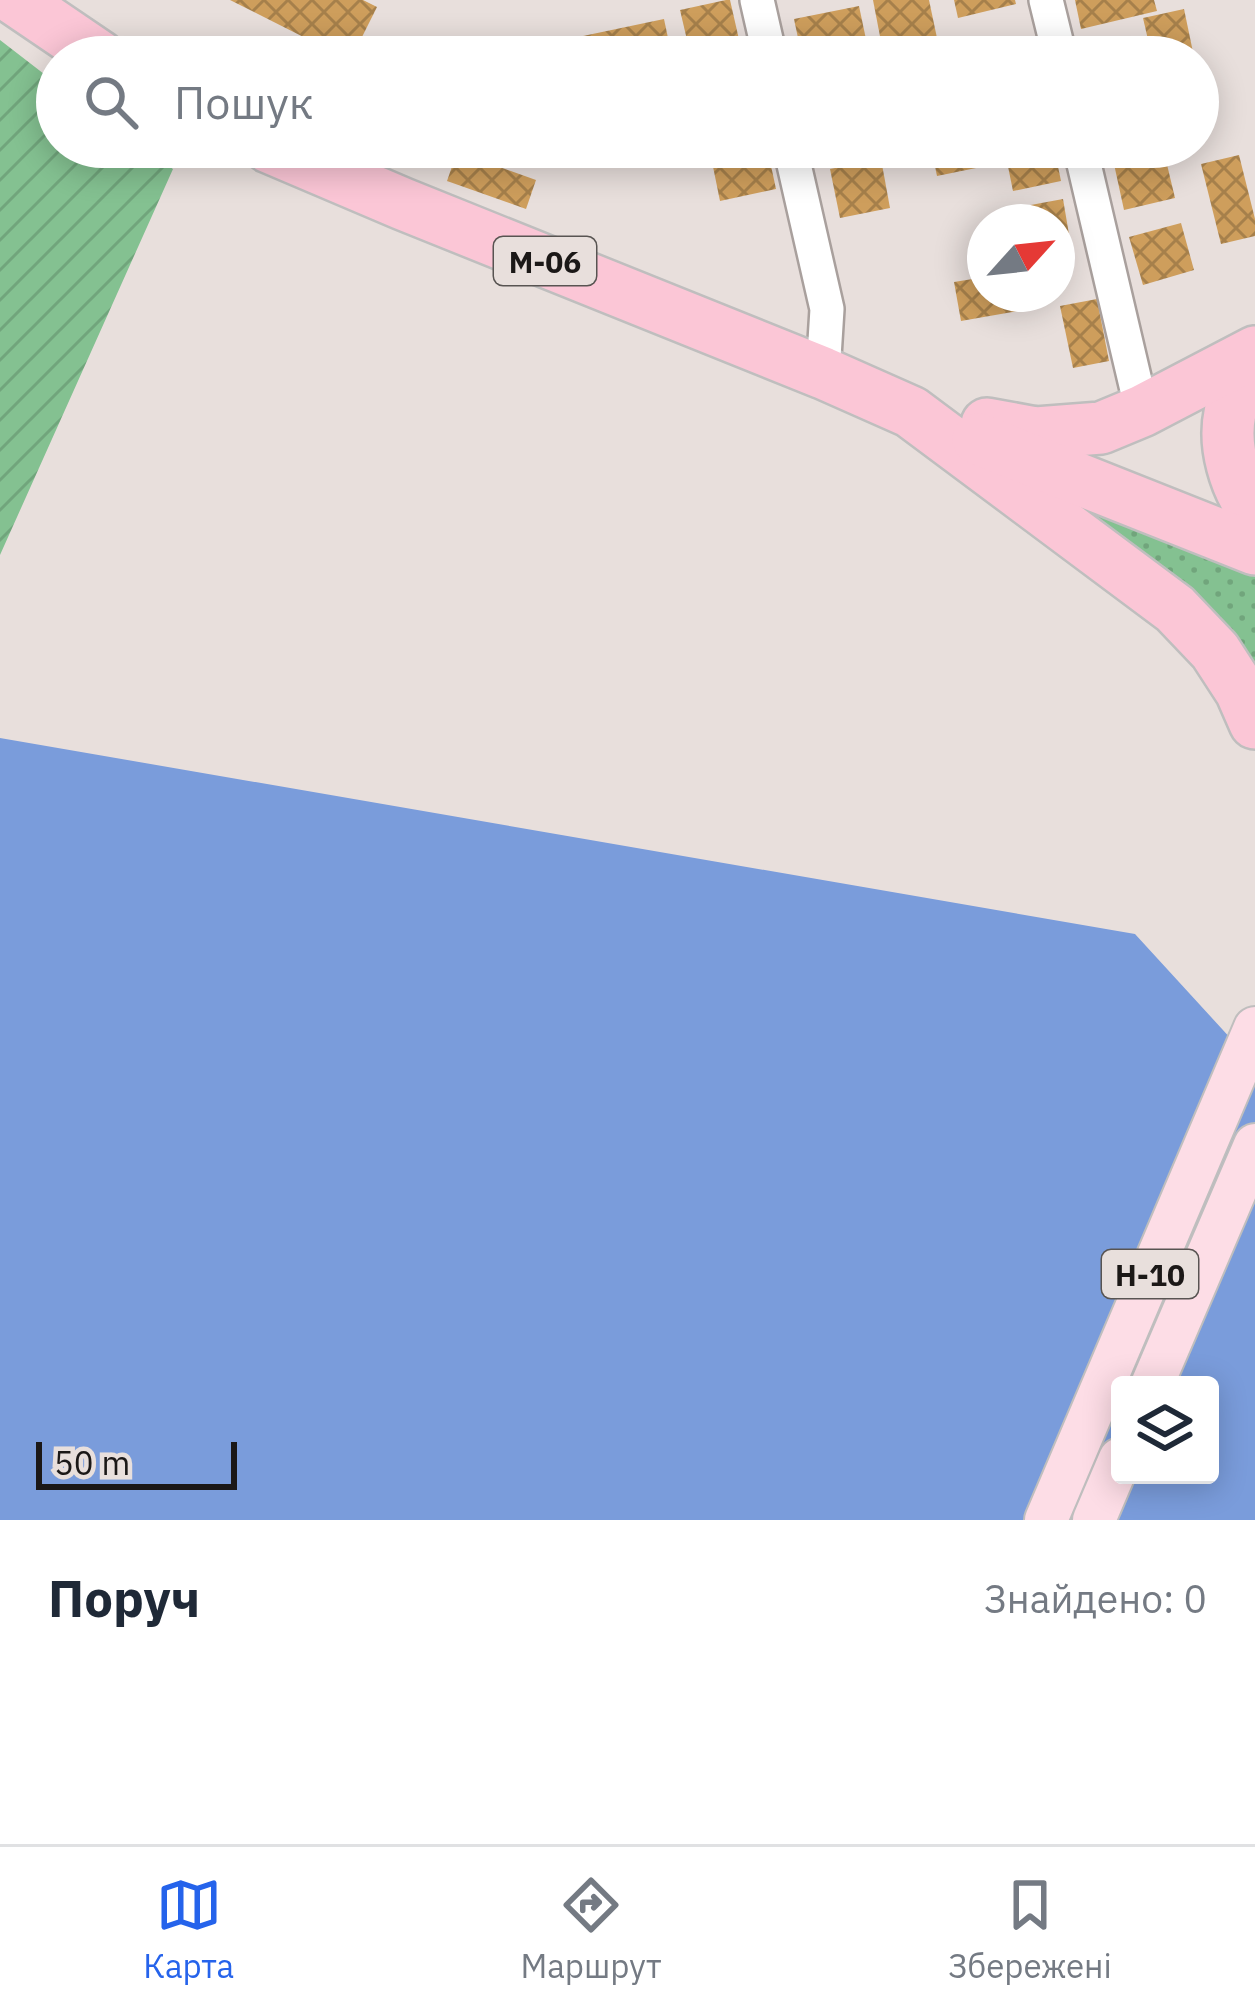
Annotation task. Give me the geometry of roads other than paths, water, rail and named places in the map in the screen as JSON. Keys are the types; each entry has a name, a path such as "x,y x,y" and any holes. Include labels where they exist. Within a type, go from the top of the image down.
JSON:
{"highway":[{"path":"19,1 70,36"},
{"name":"М-06","path":"318,168 1255,549"},
{"path":"910,412 1036,433 1101,428 1255,352"},
{"path":"1255,365 1230,411 1228,452 1245,500 1255,513"},
{"path":"910,412 1174,610 1216,651 1255,723"}],"main road":[{"name":"Н-10","path":"1046,1520 1255,1028"},
{"name":"Н-10","path":"1156,1376 1255,1145"},
{"path":"1094,1520 1111,1480"}],"street":[{"path":"757,0 765,36"},
{"path":"1046,0 1055,36"},
{"path":"795,168 827,309 823,373"},
{"path":"1086,168 1142,411"}],"water":[{"path":"0,738 1135,934 1255,1065 1255,1520 0,1520"}]}
